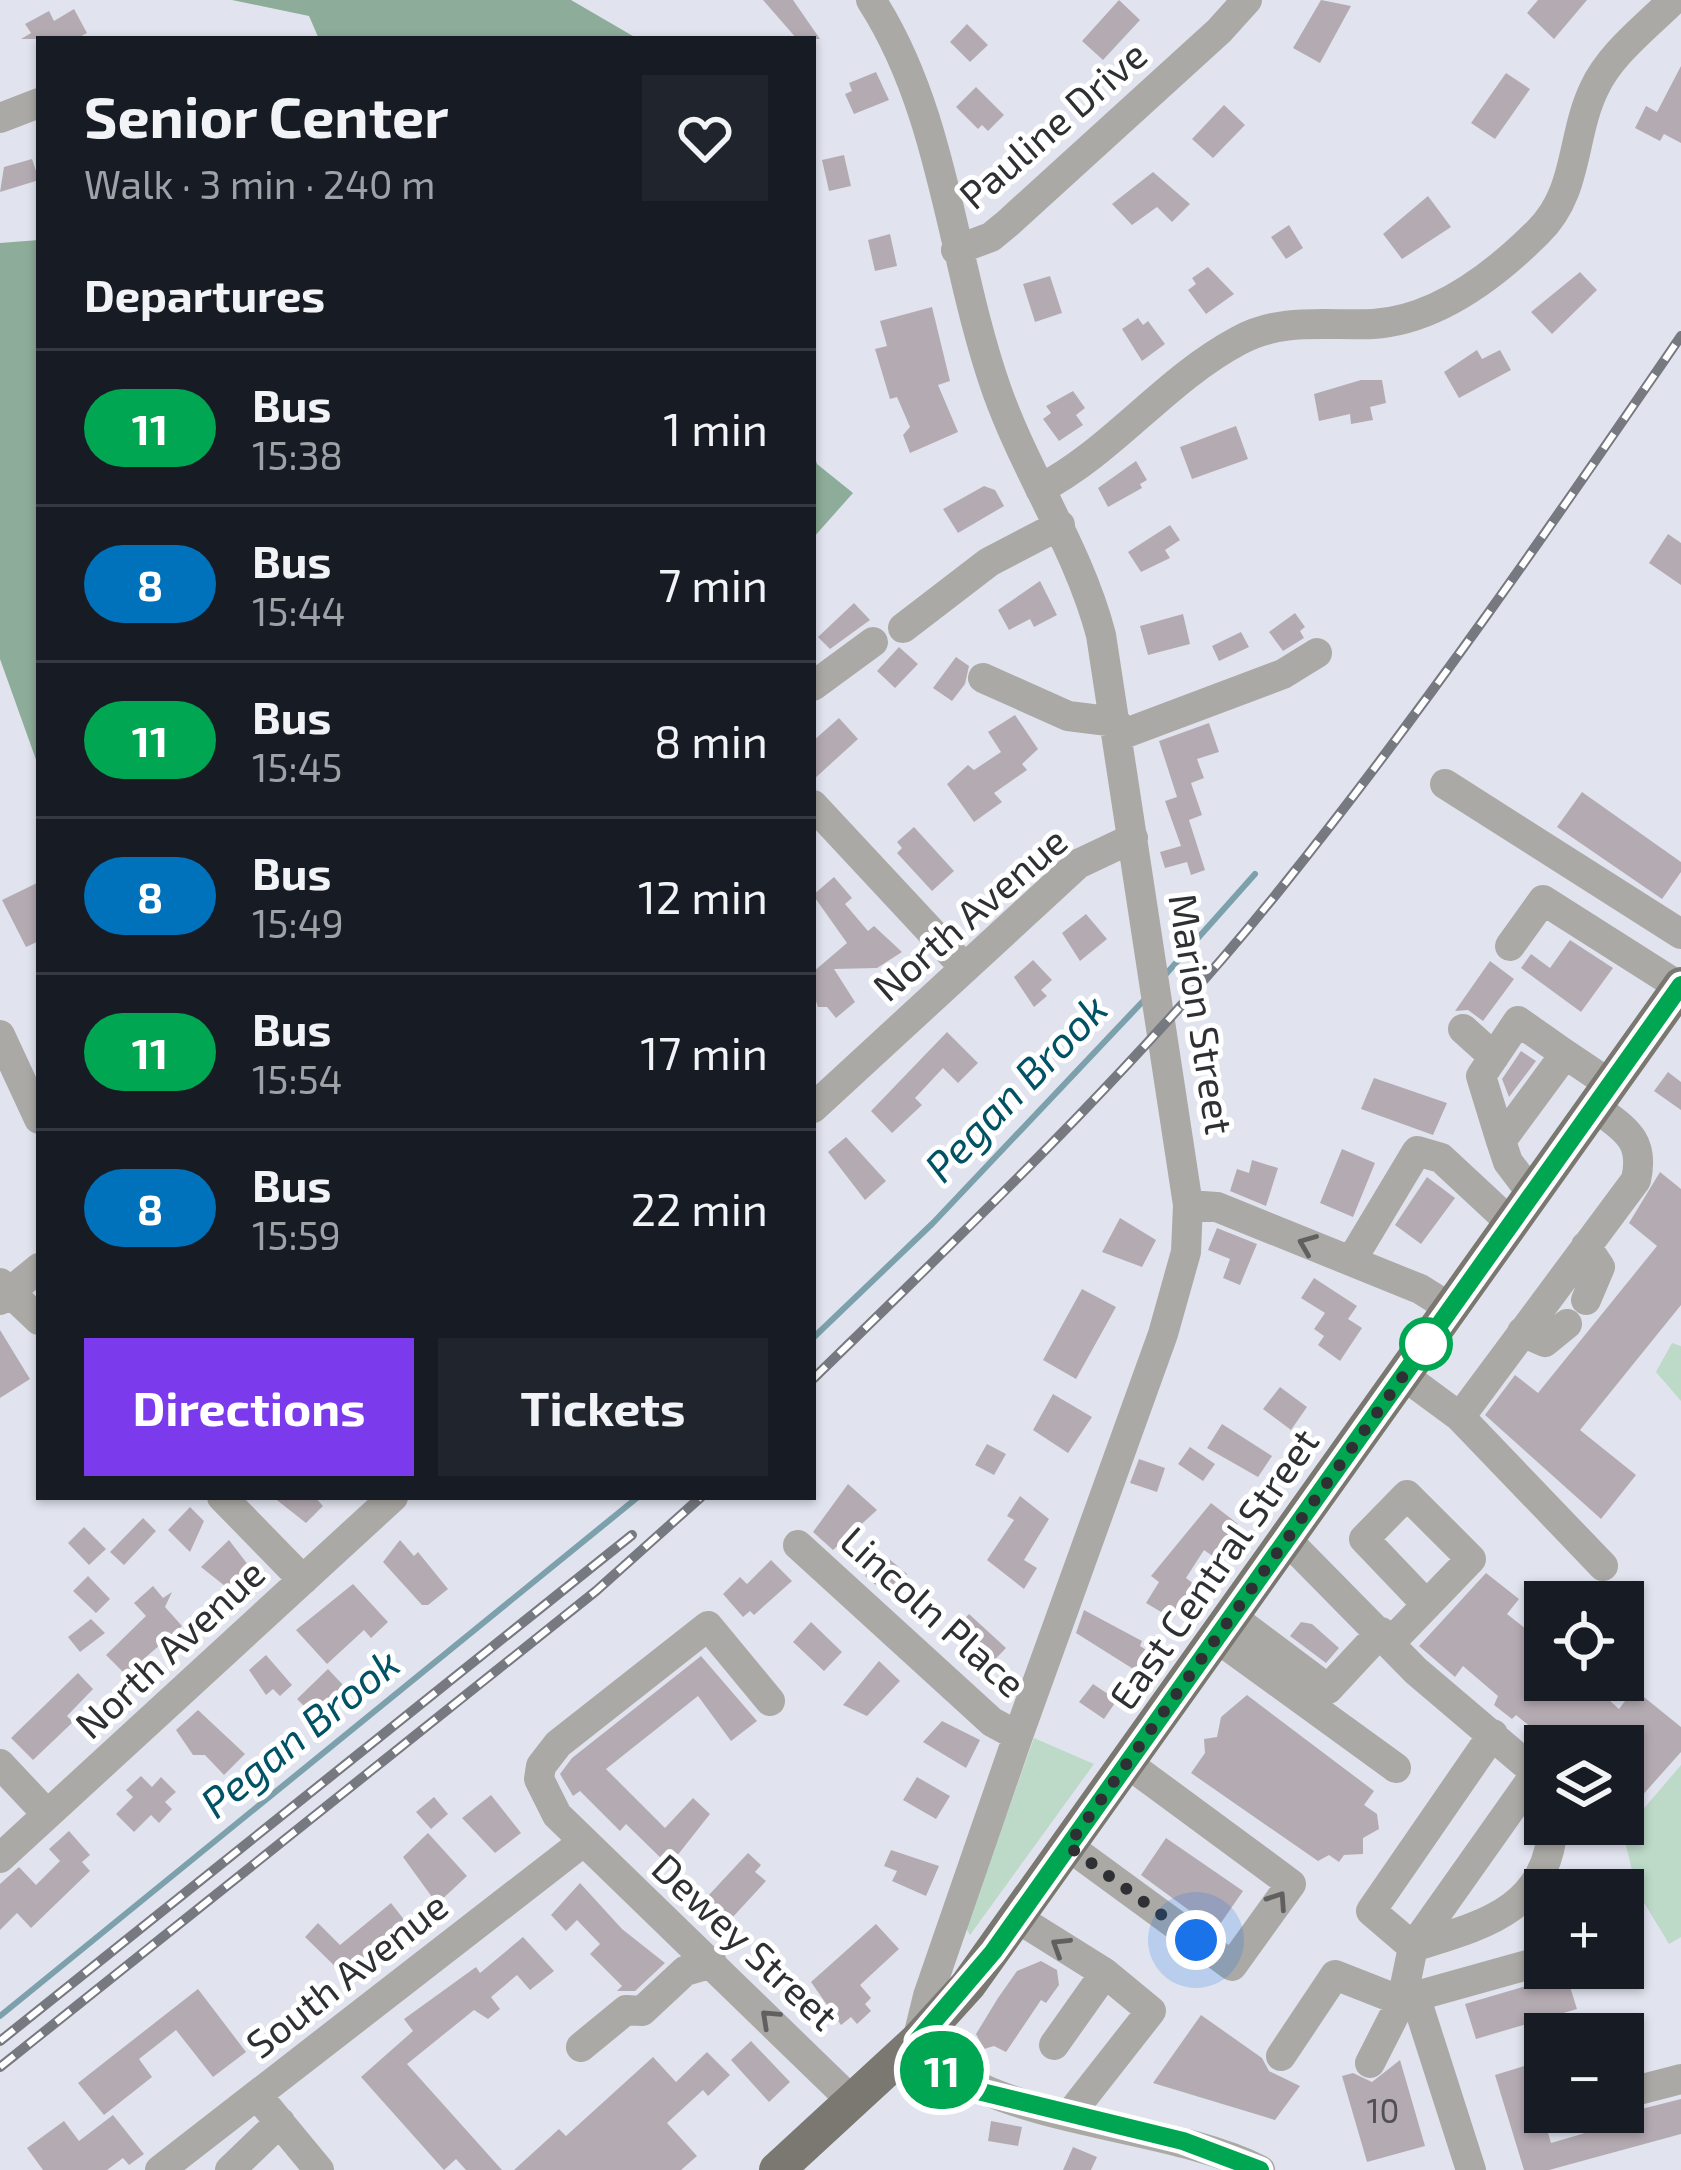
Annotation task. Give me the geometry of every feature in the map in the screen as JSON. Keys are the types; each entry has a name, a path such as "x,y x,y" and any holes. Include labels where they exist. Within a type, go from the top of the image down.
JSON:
{"main road":[{"name":"East Central Street","path":"777,2170 917,2041 1017,1918 1680,986"}],"street":[{"name":"Marion Street","path":"871,0 909,75 997,391 1091,600 1117,729 1189,1205 1186,1252 1163,1334 1018,1736 928,1996 917,2041"},
{"name":"Pauline Drive","path":"956,250 991,236 1008,223 1247,0"},
{"path":"1040,489 1241,339 1288,324 1395,321 1440,306 1489,274 1557,209 1568,189 1592,92 1616,58 1672,0"},
{"path":"0,118 36,104"},
{"path":"903,628 988,562 1060,526"},
{"path":"816,684 874,642"},
{"path":"983,678 1068,716 1117,729 1283,674 1317,652"},
{"path":"1445,784 1681,934"},
{"path":"816,808 964,968"},
{"name":"North Avenue","path":"816,1105 1078,864 1133,838"},
{"path":"1510,946 1544,899 1680,986"},
{"path":"1460,1417 1636,1180 1642,1154 1603,1096 1565,1054 1518,1022 1481,1076 1522,1209"},
{"path":"1463,1029 1494,1057"},
{"path":"0,1036 36,1113"},
{"path":"1501,1141 1565,1054"},
{"path":"1351,1261 1418,1151 1441,1157 1522,1209"},
{"path":"1189,1205 1217,1208 1351,1261 1452,1309"},
{"path":"1522,1332 1544,1342 1576,1312 1600,1267 1586,1246"},
{"path":"36,1270 3,1292 36,1318"},
{"path":"1403,1375 1460,1417 1603,1566"},
{"path":"225,1500 303,1580"},
{"name":"North Avenue","path":"0,1858 390,1500"},
{"path":"1287,1540 1416,1671 1524,1766"},
{"name":"Lincoln Place","path":"797,1544 992,1722 1018,1736"},
{"path":"1224,1627 1328,1689 1427,1605"},
{"name":"Dewey Street","path":"770,1702 708,1626 548,1754 541,1766 542,1791 583,1842 852,2101"},
{"path":"1224,1627 1396,1768"},
{"path":"1413,1947 1371,1912 1493,1734"},
{"path":"0,1763 47,1814"},
{"path":"1068,1846 1232,1966 1291,1884 1127,1763"},
{"path":"1370,2062 1402,2000 1413,1947 1524,1803"},
{"name":"South Avenue","path":"160,2170 583,1842"},
{"path":"1413,1947 1510,1911 1538,1883 1551,1845"},
{"path":"1017,1918 1105,1973 1150,2012 1071,2113"},
{"path":"581,2047 626,2010 641,2011 686,1971 712,1964"},
{"path":"1402,2000 1524,1966"},
{"path":"1054,2044 1105,1973"},
{"path":"1281,2056 1335,1975 1419,2008 1471,2170"},
{"path":"917,2041 964,2084 1260,2170"},
{"path":"1644,2089 1681,2079"},
{"path":"257,2095 319,2170"},
{"path":"230,2170 280,2122"}],"green space":[{"path":"232,0 571,0 633,36 318,36 309,16"},
{"path":"36,240 36,760 0,659 0,243"},
{"path":"816,461 853,493 816,535"},
{"path":"1672,1343 1681,1346 1681,1401 1656,1372"},
{"path":"1034,1738 1094,1764 970,1935 966,1928"},
{"path":"1681,1765 1681,1937 1669,1944 1644,1903 1644,1869 1632,1869 1626,1845 1644,1845 1644,1808"}],"building":[{"path":"763,0 793,0 820,39 794,36"},
{"path":"1119,0 1140,20 1103,60 1082,41"},
{"path":"1321,0 1351,6 1320,63 1293,48"},
{"path":"1538,0 1587,0 1554,39 1527,13"},
{"path":"74,9 87,33 21,39 31,33 25,24 49,11 54,21"},
{"path":"967,24 988,45 970,62 950,42"},
{"path":"1681,66 1681,143 1664,134 1660,141 1635,128 1646,106 1657,112"},
{"path":"876,72 889,100 854,114 845,94 852,91 849,83"},
{"path":"1506,73 1530,89 1495,139 1471,123"},
{"path":"976,87 1004,115 988,131 982,125 978,129 956,107"},
{"path":"1224,105 1245,125 1213,158 1192,139"},
{"path":"844,155 851,186 829,191 822,160"},
{"path":"32,159 36,181 0,192 4,167"},
{"path":"1153,172 1190,204 1172,222 1157,207 1132,225 1112,204"},
{"path":"1428,196 1451,227 1402,259 1383,234"},
{"path":"1289,225 1303,248 1286,259 1271,237"},
{"path":"890,234 897,266 875,271 868,240"},
{"path":"1208,267 1234,294 1206,314 1188,290 1196,284 1192,278"},
{"path":"1580,272 1597,290 1552,334 1531,312"},
{"path":"1050,276 1062,313 1035,322 1023,284"},
{"path":"932,307 950,381 938,385 958,432 910,453 903,435 910,427 897,397 890,399 875,349 887,346 880,321"},
{"path":"1138,318 1143,325 1148,321 1165,344 1142,361 1122,329"},
{"path":"1477,350 1482,359 1500,350 1511,370 1459,398 1444,372"},
{"path":"1361,380 1382,380 1386,403 1370,407 1373,420 1351,424 1350,414 1319,421 1314,394"},
{"path":"1073,391 1085,408 1076,415 1083,425 1059,441 1043,419 1051,413 1046,406"},
{"path":"1236,426 1248,459 1192,479 1180,447"},
{"path":"1136,461 1147,480 1140,484 1142,488 1108,507 1098,488"},
{"path":"984,486 995,490 1004,506 958,533 943,509"},
{"path":"1170,525 1180,540 1165,550 1170,558 1141,572 1128,552"},
{"path":"1668,534 1681,543 1681,585 1649,563"},
{"path":"1040,581 1057,615 1034,627 1030,619 1009,630 998,610"},
{"path":"854,603 870,620 830,649 818,637"},
{"path":"1295,613 1305,627 1300,631 1304,638 1283,651 1269,632"},
{"path":"1183,614 1190,644 1148,655 1140,626"},
{"path":"1241,632 1249,647 1219,661 1212,646"},
{"path":"899,647 918,664 895,688 877,671"},
{"path":"956,657 969,666 965,684 952,701 933,688"},
{"path":"1015,715 1038,749 1022,764 1027,770 994,793 1002,802 974,822 947,784 968,765 974,770 1001,752 988,732"},
{"path":"839,718 858,739 816,777 816,738"},
{"path":"1209,723 1219,752 1197,759 1204,778 1191,783 1202,815 1189,820 1205,870 1191,875 1187,862 1165,868 1160,852 1181,846 1165,801 1177,797 1159,741"},
{"path":"1582,792 1681,862 1681,872 1662,899 1557,827"},
{"path":"914,827 954,871 932,891 897,853 902,848 897,842"},
{"path":"834,877 852,898 845,904 868,931 874,926 902,952 877,968 834,969 855,1002 836,1018 827,1007 818,1007 816,969 847,943 816,892"},
{"path":"36,883 36,942 26,947 2,900"},
{"path":"1086,914 1107,939 1080,961 1062,933"},
{"path":"1570,940 1613,968 1581,1012 1521,968 1531,954 1550,968"},
{"path":"1033,960 1052,980 1041,990 1047,996 1034,1007 1014,977"},
{"path":"1490,961 1514,979 1483,1021 1468,1010 1455,1011"},
{"path":"947,1032 978,1063 958,1083 943,1068 915,1098 922,1105 892,1133 871,1111"},
{"path":"1521,1051 1536,1061 1509,1097 1502,1079"},
{"path":"1668,1072 1681,1082 1681,1110 1654,1091"},
{"path":"1374,1078 1447,1103 1433,1135 1361,1109"},
{"path":"846,1137 886,1181 865,1200 828,1152"},
{"path":"1342,1149 1375,1163 1353,1217 1320,1203"},
{"path":"1252,1160 1278,1168 1266,1206 1230,1191 1237,1169 1249,1173"},
{"path":"1660,1172 1681,1189 1681,1305 1580,1430 1636,1475 1601,1519 1485,1415 1515,1375 1538,1393 1657,1246 1629,1223"},
{"path":"1427,1177 1455,1198 1421,1244 1395,1225"},
{"path":"1120,1218 1156,1240 1142,1267 1102,1252"},
{"path":"1217,1228 1257,1244 1240,1285 1223,1278 1230,1259 1208,1250"},
{"path":"1314,1278 1357,1306 1348,1319 1362,1328 1340,1361 1318,1345 1324,1336 1314,1329 1325,1313 1301,1298"},
{"path":"1082,1289 1116,1307 1076,1379 1043,1360"},
{"path":"0,1330 30,1379 0,1398"},
{"path":"1280,1387 1307,1407 1291,1430 1263,1409"},
{"path":"1053,1394 1092,1417 1068,1453 1033,1430"},
{"path":"1222,1424 1272,1456 1258,1477 1207,1448"},
{"path":"987,1444 1006,1454 994,1475 975,1465"},
{"path":"1190,1447 1215,1464 1203,1481 1178,1464"},
{"path":"1139,1459 1165,1468 1157,1492 1130,1483"},
{"path":"848,1484 877,1510 833,1550 813,1532"},
{"path":"1020,1496 1049,1519 1024,1560 1037,1568 1024,1589 987,1560 1014,1520 1007,1516"},
{"path":"277,1500 318,1500 323,1506 306,1523"},
{"path":"1211,1503 1238,1524 1214,1557 1204,1550 1186,1578 1206,1593 1189,1596 1173,1619 1146,1603 1159,1582 1151,1576"},
{"path":"190,1507 204,1521 190,1552 168,1530"},
{"path":"143,1518 156,1531 124,1565 110,1552"},
{"path":"84,1527 106,1549 89,1565 68,1543"},
{"path":"229,1540 252,1570 230,1590 201,1567"},
{"path":"400,1540 414,1556 418,1552 448,1589 428,1605 422,1605 383,1562"},
{"path":"883,1554 907,1574 889,1596 865,1576"},
{"path":"771,1560 792,1581 754,1615 750,1611 743,1617 723,1594 740,1577 747,1584"},
{"path":"1486,1573 1519,1599 1507,1614 1524,1627 1524,1701 1610,1701 1619,1709 1625,1701 1644,1701 1644,1697 1681,1727 1681,1752 1644,1793 1644,1725 1528,1725 1494,1705 1498,1696 1463,1666 1455,1677 1419,1646"},
{"path":"88,1576 110,1599 96,1613 73,1591"},
{"path":"353,1584 388,1622 371,1638 364,1630 327,1664 296,1630"},
{"path":"153,1586 163,1598 172,1592 165,1607 182,1626 139,1663 142,1667 130,1679 106,1655 146,1616 134,1603"},
{"path":"1084,1610 1142,1641 1140,1646 1151,1653 1138,1672 1076,1633"},
{"path":"969,1614 1006,1648 979,1676 962,1660 971,1641 953,1631"},
{"path":"91,1619 105,1633 80,1652 68,1637"},
{"path":"811,1622 842,1652 824,1671 793,1642"},
{"path":"1301,1622 1312,1624 1339,1648 1326,1663 1290,1636"},
{"path":"266,1655 292,1685 280,1696 273,1689 266,1695 249,1670"},
{"path":"701,1656 757,1721 731,1741 698,1696 606,1769 665,1828 693,1798 710,1814 669,1866 626,1824 620,1831 580,1791 573,1796 560,1774 572,1758"},
{"path":"879,1661 900,1681 867,1716 843,1705"},
{"path":"328,1669 344,1686 313,1715 297,1699"},
{"path":"78,1673 93,1689 67,1716 73,1722 33,1760 11,1738"},
{"path":"1093,1684 1117,1700 1104,1719 1079,1702"},
{"path":"1247,1695 1374,1791 1364,1805 1377,1814 1379,1829 1363,1838 1363,1854 1344,1855 1339,1862 1329,1855 1318,1861 1191,1773 1205,1753 1204,1739 1217,1737 1221,1717"},
{"path":"198,1710 245,1754 224,1775 205,1755 193,1755 176,1730"},
{"path":"942,1721 980,1740 966,1768 923,1742"},
{"path":"141,1776 152,1787 161,1777 176,1792 165,1802 172,1809 159,1823 151,1815 134,1832 116,1814 133,1797 126,1790"},
{"path":"917,1777 950,1796 936,1819 903,1800"},
{"path":"491,1795 521,1833 495,1853 462,1818"},
{"path":"434,1797 448,1814 431,1829 416,1812"},
{"path":"69,1831 90,1855 82,1862 90,1871 31,1928 17,1913 0,1930 0,1884 19,1867 36,1885 60,1861 49,1849"},
{"path":"428,1833 467,1876 437,1904 403,1857"},
{"path":"1166,1838 1243,1891 1216,1930 1141,1875"},
{"path":"891,1850 939,1866 926,1896 892,1881 897,1871 884,1866"},
{"path":"748,1853 761,1865 755,1872 766,1881 731,1919 707,1897"},
{"path":"580,1883 622,1929 665,1963 635,1991 617,1991 622,1986 590,1954 600,1944 577,1920 566,1931 551,1915"},
{"path":"391,1903 409,1926 364,1960 349,1980 305,1937 318,1923 340,1945"},
{"path":"876,1924 899,1949 860,1985 871,1998 865,2004 871,2011 857,2024 851,2017 841,2025 811,1982"},
{"path":"523,1937 554,1971 530,1990 517,1975 491,1997 500,2009 488,2019 474,2010 407,2064 502,2170 466,2170 456,2159 444,2170 361,2077 413,2031 404,2019 476,1967 480,1973"},
{"path":"1041,1961 1057,1970 1059,1985 1046,2003 1041,2000 1006,2052 994,2046 984,2049 976,2034 998,1998 1017,1971"},
{"path":"1524,1986 1571,1989 1577,2009 1524,2013 1524,2025 1476,2039 1465,2004"},
{"path":"198,1989 246,2052 213,2077 176,2030 139,2059 152,2077 104,2115 78,2083"},
{"path":"1201,2015 1262,2058 1269,2071 1300,2086 1275,2120 1153,2083"},
{"path":"751,2041 790,2082 769,2102 731,2060"},
{"path":"707,2052 730,2075 708,2096 703,2090 667,2123 697,2156 681,2170 514,2170 559,2129 566,2136 653,2057 676,2082"},
{"path":"1400,2060 1425,2146 1367,2162 1342,2076 1353,2073 1372,2082"},
{"path":"1524,2066 1524,2133 1548,2133 1551,2143 1585,2133 1644,2133 1644,2108 1681,2099 1681,2134 1549,2170 1524,2170 1495,2075"},
{"path":"113,2115 144,2154 129,2165 123,2158 107,2170 43,2170 27,2148 64,2121 79,2141"},
{"path":"991,2121 1022,2127 1018,2146 988,2141"},
{"path":"1073,2147 1097,2157 1091,2170 1063,2170"}],"waterway":[{"name":"Pegan Brook","path":"1166,974 1255,874"},
{"name":"Pegan Brook","path":"816,1335 933,1223 1146,998"},
{"name":"Pegan Brook","path":"0,2016 634,1500"}],"railway":[{"path":"816,1376 1055,1140 1228,952 1437,684 1681,336"},
{"path":"0,2067 596,1591 698,1500"},
{"path":"0,2041 632,1535"}],"bus line":[{"name":"11","path":"1260,2170 1183,2141 982,2092 944,2071 917,2041 993,1952 1681,985"}],"route":[{"path":"1196,1940 1068,1846 1426,1344"}]}
